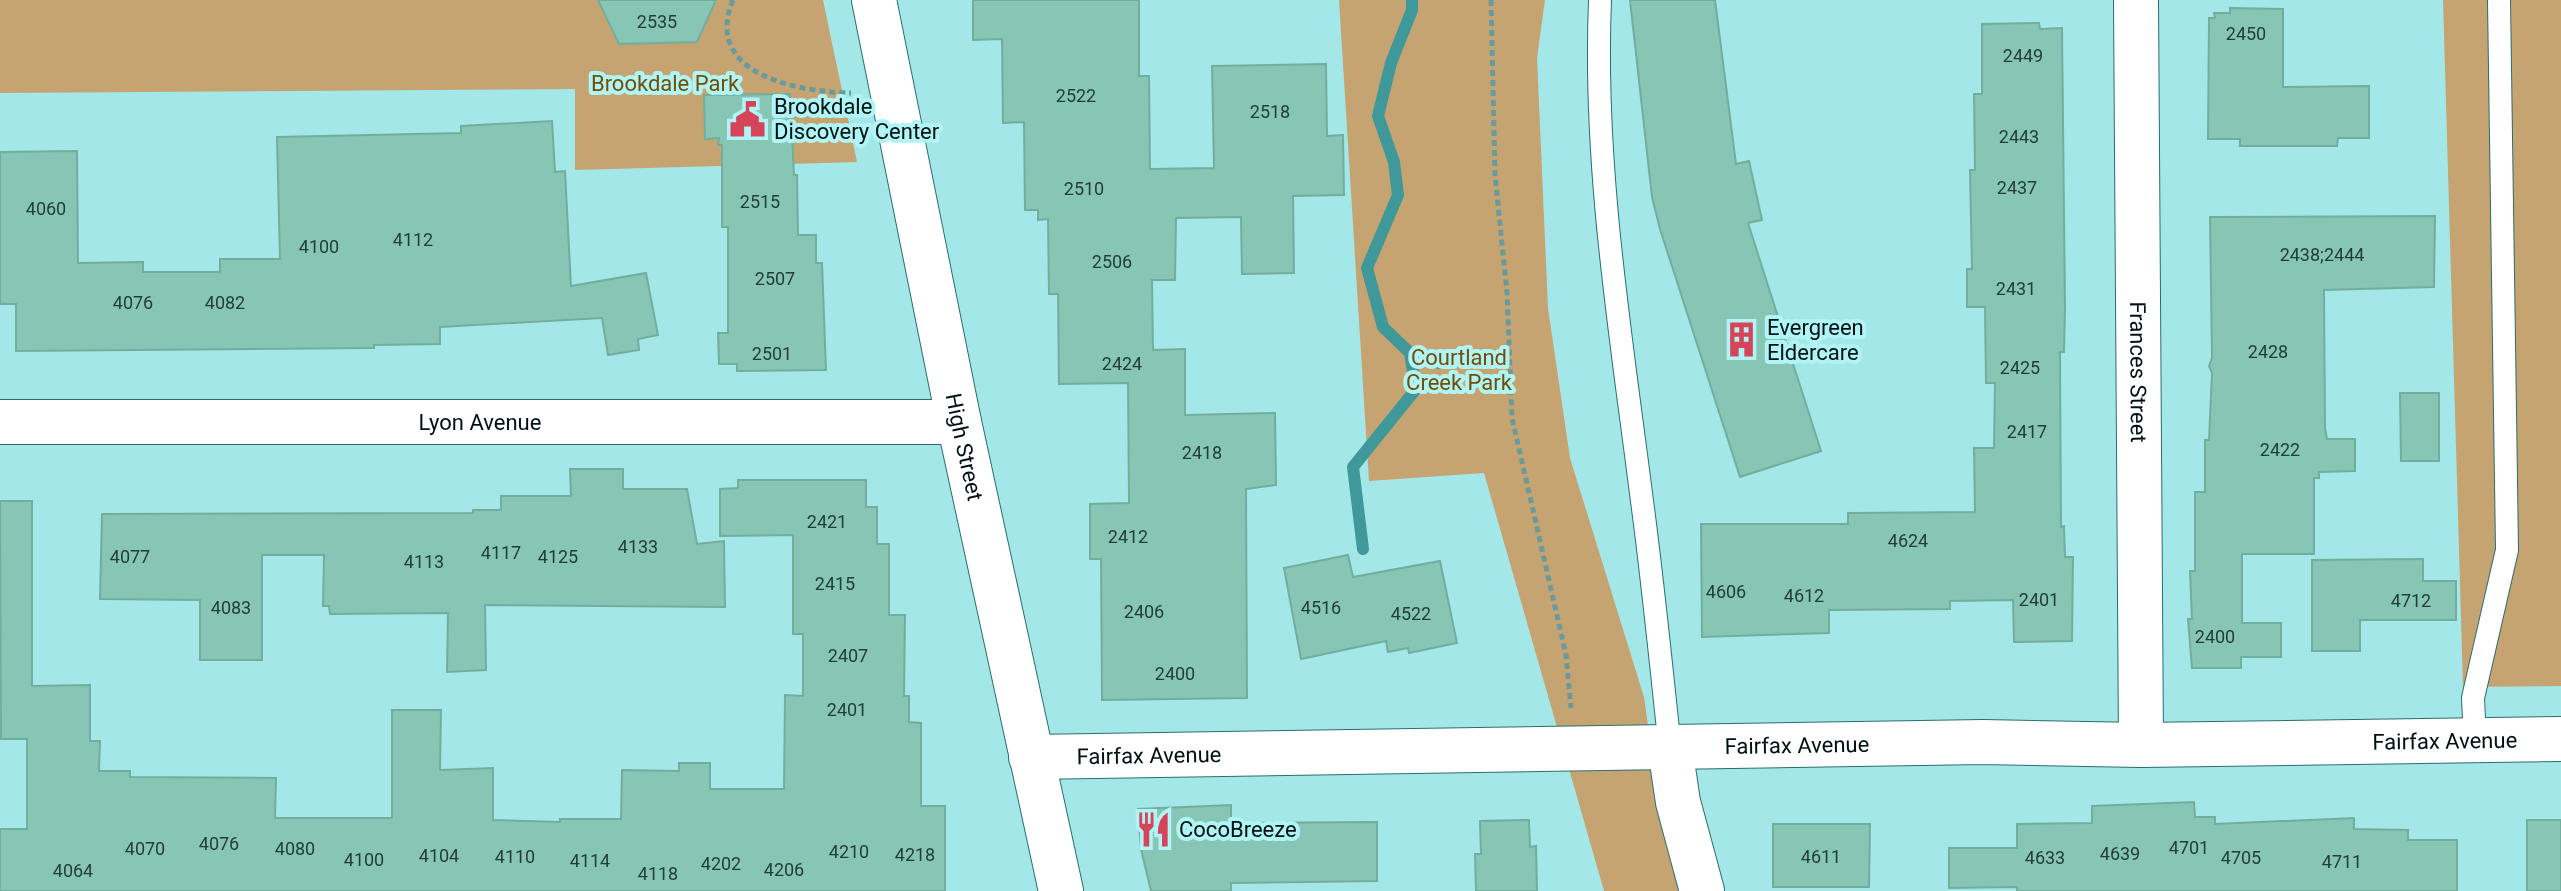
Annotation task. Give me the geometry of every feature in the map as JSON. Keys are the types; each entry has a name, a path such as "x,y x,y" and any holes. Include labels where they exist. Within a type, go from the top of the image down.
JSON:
{"street":[{"name":"High Street","path":"874,0 959,422 1061,891"},
{"name":"Frances Street","path":"2136,0 2141,745"},
{"name":"Lyon Avenue","path":"0,422 959,422"},
{"name":"Fairfax Avenue","path":"1031,757 1983,742 2141,745 2561,739"},
{"path":"1670,748 1678,802 1702,891"}],"lane":[{"path":"1600,0 1598,51 1617,312 1670,748"},
{"path":"2475,740 2473,698 2507,550 2499,0"}],"path":[{"path":"733,0 726,30 730,46 742,62 761,74 783,84 813,90 893,93"},
{"path":"1491,0 1495,175 1507,293 1512,418 1566,655 1574,748"}],"green space":[{"name":"Brookdale Park","path":"0,0 823,0 857,162 575,170 575,89 0,93"},
{"name":"Courtland Creek Park","path":"1339,0 1545,0 1537,58 1548,308 1570,458 1644,697 1661,817 1686,891 1604,891 1484,473 1369,481"},
{"path":"2443,0 2561,0 2561,686 2463,687"}],"building":[{"path":"598,0 716,0 697,42 619,44"},
{"path":"973,0 1139,0 1139,76 1149,76 1150,169 1214,168 1212,66 1326,64 1327,136 1343,135 1344,195 1293,196 1294,273 1242,274 1241,217 1176,218 1175,280 1152,280 1153,350 1185,349 1185,415 1275,413 1276,485 1246,489 1247,698 1102,700 1101,559 1090,559 1090,504 1129,503 1128,383 1059,384 1058,294 1049,294 1048,219 1038,220 1038,210 1025,210 1024,122 1003,123 1002,39 973,40"},
{"name":"Evergreen Eldercare","path":"1630,0 1715,0 1736,164 1749,161 1762,220 1748,223 1821,451 1740,477 1652,197"},
{"path":"2230,8 2283,9 2283,87 2369,86 2369,138 2338,138 2337,146 2240,146 2240,139 2208,139 2209,18 2215,18 2214,13 2230,13"},
{"path":"2039,23 2040,29 2062,28 2065,307 2064,352 2060,352 2061,527 2064,526 2065,557 2073,557 2072,641 2014,642 2013,600 1950,601 1950,609 1829,610 1829,633 1702,637 1701,524 1848,524 1848,513 1975,512 1974,448 1994,448 1995,383 1986,383 1985,307 1967,307 1967,269 1972,269 1970,170 1975,170 1974,94 1982,94 1982,24"},
{"path":"790,94 794,175 797,175 798,235 816,235 816,263 822,263 826,370 737,371 737,364 719,364 718,333 728,333 728,227 722,227 722,145 718,145 719,138 705,139 704,95"},
{"path":"552,121 555,172 565,171 571,286 646,273 658,335 638,339 639,350 608,355 602,318 440,327 440,344 374,345 374,348 16,351 16,304 0,304 0,152 77,151 78,263 143,262 143,272 220,272 220,259 280,259 277,137 461,133 461,126"},
{"path":"2435,216 2434,287 2324,290 2325,428 2327,439 2355,439 2355,471 2319,472 2319,478 2314,478 2314,554 2242,554 2242,623 2281,623 2281,657 2241,657 2241,668 2192,668 2188,619 2192,619 2190,571 2195,571 2195,492 2205,492 2205,440 2209,440 2212,373 2209,366 2212,358 2210,217"},
{"path":"2400,393 2439,393 2439,461 2401,461"},
{"path":"570,469 623,469 623,489 687,489 697,544 724,541 725,607 485,605 486,670 447,672 448,613 330,614 329,606 323,606 324,555 262,555 262,660 200,660 200,600 100,599 102,514 473,513 473,510 501,510 501,496 571,496"},
{"path":"738,480 866,480 866,507 877,507 877,544 889,544 889,615 905,615 904,696 909,696 909,722 921,723 921,806 945,806 945,891 0,891 0,829 27,829 27,739 1,739 0,501 32,501 32,686 90,685 90,741 100,741 99,771 130,771 130,777 276,778 275,818 392,818 392,710 441,710 440,770 493,768 493,820 560,822 560,819 621,819 622,770 679,771 679,763 710,763 710,789 784,789 785,695 803,696 803,634 793,634 793,535 720,536 720,489 738,488"},
{"path":"1348,555 1353,577 1440,561 1457,643 1409,653 1408,648 1388,652 1386,641 1301,659 1284,568"},
{"path":"2423,559 2423,581 2456,581 2456,620 2360,620 2360,651 2312,651 2312,560"},
{"path":"2194,802 2195,817 2215,817 2215,824 2354,818 2354,829 2408,830 2408,840 2457,840 2457,891 2017,891 2017,887 1949,888 1949,848 2017,848 2017,824 2092,823 2092,806"},
{"path":"1231,805 1231,823 1377,822 1377,881 1231,883 1231,891 1151,891 1141,849 1138,809"},
{"path":"1529,820 1530,847 1536,846 1537,891 1476,891 1475,854 1481,854 1480,821"},
{"path":"2527,820 2561,820 2561,891 2527,891"},
{"path":"1773,824 1870,824 1869,887 1773,887"}],"waterway":[{"path":"1363,549 1353,467 1416,389 1410,353 1383,327 1367,268 1398,195 1394,162 1378,116 1391,63 1412,10 1412,0"},
{"path":"1410,353 1439,363"}],"place":[{"name":"Brookdale Discovery Center","path":"748,119"},
{"name":"Evergreen Eldercare","path":"1741,340"},
{"name":"CocoBreeze","path":"1153,829"}]}
